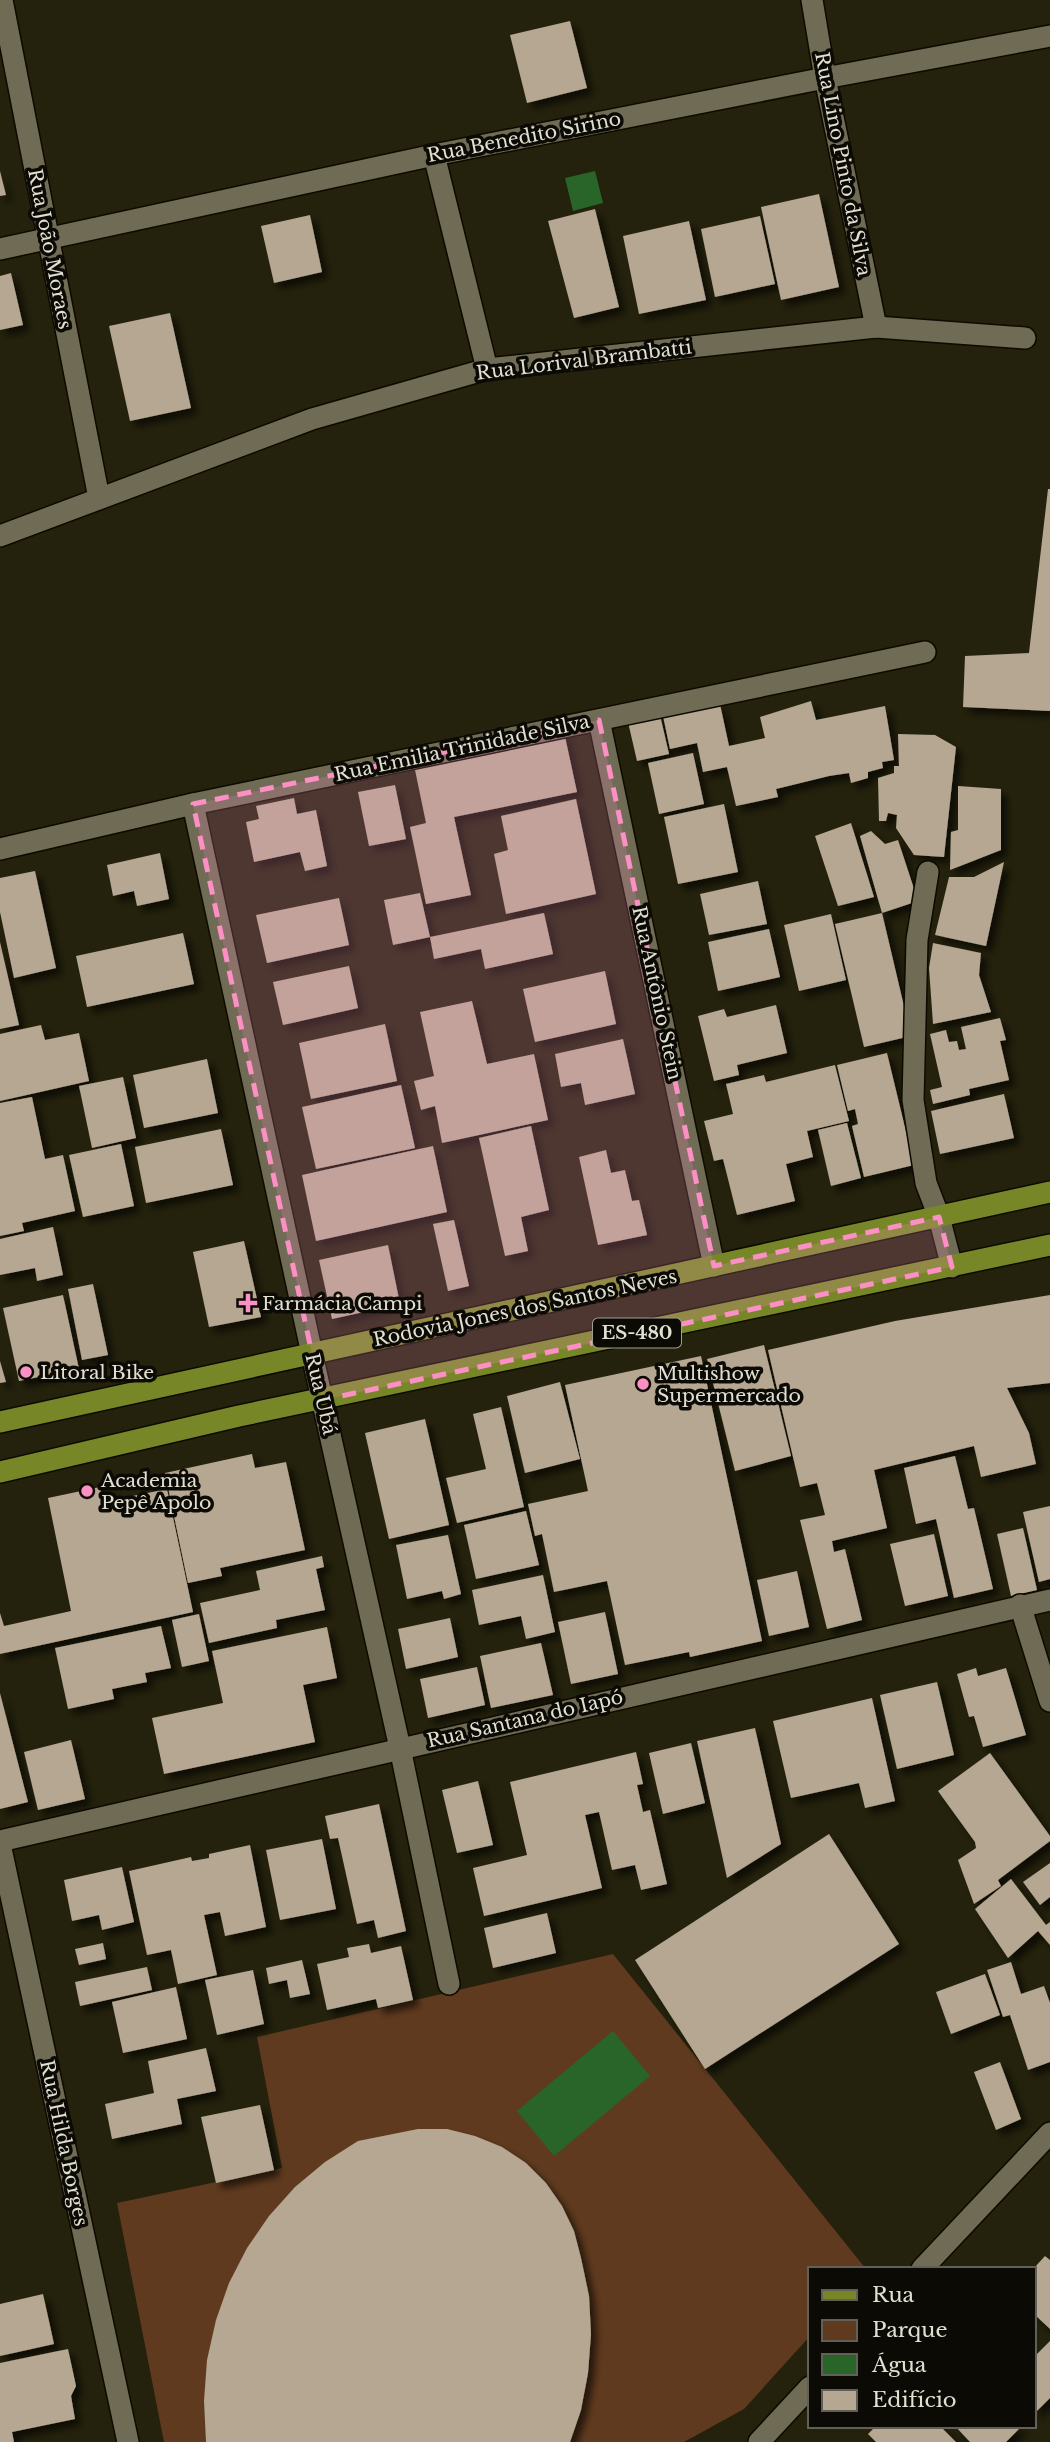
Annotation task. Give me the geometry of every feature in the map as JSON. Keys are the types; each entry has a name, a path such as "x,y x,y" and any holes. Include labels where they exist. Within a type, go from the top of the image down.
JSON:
{"main road":[{"name":"Rodovia Jones dos Santos Neves","path":"0,1422 1050,1192"},
{"name":"ES-480","path":"0,1472 239,1416 1050,1245"}],"street":[{"name":"Rua João Moraes","path":"2,0 99,498"},
{"name":"Rua Lino Pinto da Silva","path":"812,0 825,78 876,327"},
{"name":"Rua Benedito Sirino","path":"0,249 434,155 1050,36"},
{"path":"434,155 486,369"},
{"name":"Rua Lorival Brambatti","path":"0,536 312,419 486,369 876,327 1025,338"},
{"name":"Rua Emilia Trinidade Silva","path":"0,849 193,804 925,652"},
{"name":"Rua Antônio Stein","path":"600,720 714,1266"},
{"name":"Rua Ubá","path":"193,804 400,1748 449,1984"},
{"path":"928,872 917,940 913,1100 926,1183 939,1217 952,1267"},
{"name":"Rua Santana do Iapó","path":"0,1842 1050,1600"},
{"path":"1020,1605 1050,1701"},
{"name":"Rua Hilda Borges","path":"0,1842 128,2442"},
{"path":"924,2267 1050,2133"},
{"path":"759,2442 808,2389"}],"highlighted area":[{"path":"599,720 714,1266 939,1217 952,1267 322,1400 193,804"}],"green space":[{"path":"613,1954 864,2267 808,2267 808,2338 744,2409 684,2442 164,2442 117,2203 282,2168 257,2037"}],"water":[{"path":"595,171 603,203 573,211 565,178"},
{"path":"613,2031 650,2076 554,2156 517,2111"}],"building":[{"path":"570,21 587,88 527,103 510,35"},
{"path":"0,171 6,195 0,196"},
{"path":"819,194 839,287 781,300 761,207"},
{"path":"595,209 619,307 574,318 548,221"},
{"path":"310,215 322,272 274,283 261,226"},
{"path":"760,216 775,284 715,297 701,229"},
{"path":"689,221 706,300 639,314 623,236"},
{"path":"11,273 23,325 0,330 0,276"},
{"path":"170,313 191,408 130,421 109,326"},
{"path":"1048,489 1050,711 963,707 965,656 1029,653"},
{"path":"811,701 816,720 885,706 894,760 882,762 883,768 868,772 868,778 851,783 849,773 829,776 776,789 778,797 736,806 727,767 703,772 697,743 670,749 663,716 720,704 729,746 765,738 760,717"},
{"path":"660,715 669,754 637,761 628,722"},
{"path":"564,732 577,792 454,817 471,895 426,904 410,827 426,823 414,765"},
{"path":"898,734 935,735 956,747 944,857 914,855 896,828 897,815 888,813 886,821 879,821 878,778 894,773 894,766 899,766"},
{"path":"693,753 704,804 659,814 648,763"},
{"path":"395,785 406,839 369,846 358,792"},
{"path":"958,786 1001,789 1001,850 950,870 951,832 958,830"},
{"path":"294,798 297,814 316,810 327,866 305,871 300,852 254,862 246,822 259,819 256,806"},
{"path":"576,799 596,894 506,914 494,854 508,850 501,816"},
{"path":"724,804 738,872 678,884 664,817"},
{"path":"851,823 874,897 838,906 815,836"},
{"path":"871,831 885,844 898,840 918,901 882,913 860,836"},
{"path":"160,853 169,899 137,906 134,891 113,896 107,865"},
{"path":"1004,862 986,946 935,935 949,877 974,877"},
{"path":"35,871 56,968 14,978 0,912 0,878"},
{"path":"758,881 767,924 709,935 700,894"},
{"path":"420,893 430,937 393,945 384,900"},
{"path":"339,898 349,945 267,963 256,915"},
{"path":"544,913 553,954 485,969 481,949 434,959 430,937"},
{"path":"882,913 911,1036 864,1047 835,924"},
{"path":"831,914 846,980 799,991 784,925"},
{"path":"769,929 780,977 718,991 708,942"},
{"path":"183,933 194,984 87,1007 76,956"},
{"path":"0,942 19,1025 0,1029"},
{"path":"933,943 981,953 979,975 991,1012 933,1024 929,968"},
{"path":"349,966 358,1008 283,1025 273,982"},
{"path":"605,971 616,1024 535,1042 523,989"},
{"path":"472,1001 487,1064 534,1054 548,1120 442,1143 435,1106 421,1110 414,1081 434,1076 420,1012"},
{"path":"776,1005 787,1053 737,1065 739,1075 714,1081 698,1016 724,1009 727,1017"},
{"path":"1000,1018 1006,1040 1000,1041 1009,1080 969,1089 970,1095 933,1104 930,1090 942,1087 930,1034 946,1030 949,1042 957,1041 959,1050 966,1049 961,1027"},
{"path":"385,1024 397,1081 311,1099 299,1043"},
{"path":"41,1025 45,1040 79,1033 89,1081 0,1101 0,1034"},
{"path":"623,1039 635,1094 585,1105 581,1083 561,1087 555,1054"},
{"path":"887,1053 914,1165 864,1177 852,1126 858,1124 855,1109 848,1111 837,1065"},
{"path":"207,1059 218,1113 144,1128 133,1075"},
{"path":"835,1065 849,1121 807,1131 813,1157 786,1164 795,1201 737,1215 723,1159 714,1161 704,1121 733,1114 726,1084 764,1075 766,1082"},
{"path":"123,1077 136,1138 92,1148 79,1086"},
{"path":"401,1085 415,1148 316,1169 302,1107"},
{"path":"1004,1094 1014,1138 940,1154 931,1111"},
{"path":"32,1097 45,1159 63,1155 75,1211 22,1223 24,1231 0,1236 0,1103"},
{"path":"847,1123 861,1178 831,1186 818,1130"},
{"path":"531,1126 549,1210 521,1217 528,1251 505,1256 479,1138"},
{"path":"221,1129 233,1185 146,1203 135,1147"},
{"path":"121,1144 134,1206 83,1217 69,1155"},
{"path":"433,1146 447,1212 316,1241 302,1175"},
{"path":"606,1150 611,1173 625,1170 632,1201 639,1200 647,1235 598,1245 579,1157"},
{"path":"454,1220 469,1286 448,1291 433,1224"},
{"path":"53,1227 63,1275 37,1281 35,1268 0,1275 0,1239"},
{"path":"244,1241 261,1317 209,1327 193,1252"},
{"path":"388,1245 400,1304 332,1319 319,1260"},
{"path":"93,1284 108,1355 82,1360 68,1289"},
{"path":"63,1295 79,1369 19,1381 3,1308"},
{"path":"1050,1295 1050,1383 1007,1388 1029,1433 1036,1464 981,1477 974,1446 874,1470 887,1528 832,1541 834,1552 845,1549 862,1620 827,1629 800,1520 825,1515 817,1483 800,1487 768,1350 895,1321"},
{"path":"764,1345 791,1456 735,1471 707,1359"},
{"path":"701,1356 762,1641 690,1657 689,1652 625,1665 607,1581 554,1592 542,1534 535,1536 528,1504 588,1491 565,1385"},
{"path":"0,1361 6,1382 0,1383"},
{"path":"560,1382 580,1459 525,1473 507,1396"},
{"path":"501,1407 524,1507 457,1523 446,1478 486,1469 473,1414"},
{"path":"425,1419 449,1525 389,1539 365,1433"},
{"path":"252,1454 255,1468 286,1462 305,1550 220,1568 222,1576 188,1583 165,1473"},
{"path":"955,1456 968,1509 974,1508 993,1589 954,1598 936,1519 916,1524 904,1468"},
{"path":"100,1487 103,1502 167,1489 193,1612 0,1654 0,1613 4,1626 71,1611 48,1498"},
{"path":"1050,1506 1050,1579 1039,1582 1023,1512"},
{"path":"526,1511 539,1565 476,1579 464,1525"},
{"path":"1023,1528 1037,1590 1011,1596 997,1534"},
{"path":"934,1534 948,1596 905,1606 890,1544"},
{"path":"448,1535 461,1594 444,1599 442,1591 407,1599 396,1545"},
{"path":"322,1556 324,1567 316,1569 325,1610 276,1620 277,1628 209,1643 200,1603 260,1590 256,1571"},
{"path":"797,1571 809,1627 769,1636 757,1580"},
{"path":"543,1575 555,1632 526,1639 521,1616 479,1625 472,1590"},
{"path":"605,1612 618,1674 571,1684 558,1622"},
{"path":"199,1614 209,1661 182,1667 172,1620"},
{"path":"450,1618 458,1657 406,1669 398,1629"},
{"path":"161,1626 171,1668 145,1673 147,1682 112,1689 114,1699 68,1709 55,1648"},
{"path":"327,1627 337,1678 303,1685 315,1742 164,1774 152,1718 223,1703 212,1651"},
{"path":"541,1643 553,1695 491,1708 480,1656"},
{"path":"477,1667 485,1705 428,1718 420,1679"},
{"path":"976,1668 978,1676 1006,1668 1026,1735 983,1747 974,1716 969,1717 957,1674"},
{"path":"937,1682 954,1755 897,1769 880,1695"},
{"path":"0,1693 28,1802 0,1809"},
{"path":"872,1698 895,1801 865,1808 859,1783 791,1798 773,1721"},
{"path":"755,1728 781,1844 727,1878 697,1741"},
{"path":"71,1740 85,1799 38,1810 24,1752"},
{"path":"691,1743 705,1803 663,1814 649,1753"},
{"path":"636,1752 643,1784 637,1785 643,1812 650,1810 667,1884 641,1890 635,1865 612,1870 599,1812 585,1815 602,1888 484,1916 473,1868 527,1855 510,1782"},
{"path":"990,1753 1050,1836 1050,1841 998,1880 1001,1886 974,1904 958,1860 976,1848 975,1842 938,1791"},
{"path":"478,1781 493,1845 457,1853 442,1790"},
{"path":"379,1804 406,1931 378,1938 374,1920 357,1924 338,1838 330,1839 325,1816"},
{"path":"829,1834 899,1944 705,2069 635,1960"},
{"path":"322,1839 336,1909 280,1920 266,1850"},
{"path":"250,1845 266,1927 225,1936 220,1912 204,1915 217,1975 178,1984 171,1950 147,1955 129,1871 191,1857 192,1861 209,1858 209,1854"},
{"path":"1050,1863 1050,1897 1040,1905 1023,1882"},
{"path":"122,1867 134,1922 102,1930 99,1915 72,1921 64,1880"},
{"path":"1011,1879 1046,1925 1050,1922 1050,1945 1038,1931 1008,1958 975,1909"},
{"path":"547,1913 556,1953 493,1968 484,1928"},
{"path":"103,1943 106,1959 79,1965 75,1949"},
{"path":"369,1944 371,1953 401,1946 413,2000 378,2008 376,1999 327,2010 317,1964 349,1957 347,1948"},
{"path":"302,1960 310,1994 290,1998 287,1980 269,1984 266,1968"},
{"path":"1011,1962 1021,1994 1044,1986 1050,2003 1050,2062 1028,2070 1010,2015 1003,2017 987,1970"},
{"path":"147,1967 152,1990 80,2006 75,1982"},
{"path":"253,1970 264,2024 217,2035 205,1980"},
{"path":"985,1974 1000,2015 951,2034 936,1992"},
{"path":"176,1987 187,2039 123,2053 112,2002"},
{"path":"206,2048 216,2091 177,2099 182,2124 112,2139 105,2104 154,2093 148,2061"},
{"path":"1000,2062 1021,2119 996,2130 974,2072"},
{"path":"260,2105 274,2170 216,2183 201,2117"},
{"path":"418,2129 447,2129 502,2147 526,2163 546,2183 562,2206 574,2231 581,2258 589,2296 591,2334 588,2373 581,2410 570,2442 206,2442 204,2401 207,2360 216,2320 229,2283 247,2248 269,2216 295,2187 325,2162 358,2141"},
{"path":"1045,2256 1050,2260 1050,2329 1036,2316 1035,2267"},
{"path":"43,2294 54,2344 0,2356 0,2304"},
{"path":"1050,2341 1050,2398 1036,2412 1036,2355"},
{"path":"68,2349 76,2386 71,2396 75,2419 12,2432 14,2442 0,2442 0,2363"},
{"path":"874,2428 942,2428 956,2442 876,2442 868,2434"},
{"path":"957,2428 1020,2428 1006,2442 970,2442"}],"place":[{"name":"Farmácia Campi","path":"248,1303"},
{"name":"Litoral Bike","path":"26,1372"},
{"name":"Multishow Supermercado","path":"643,1384"},
{"name":"Academia Pepê Apolo","path":"87,1491"}]}
